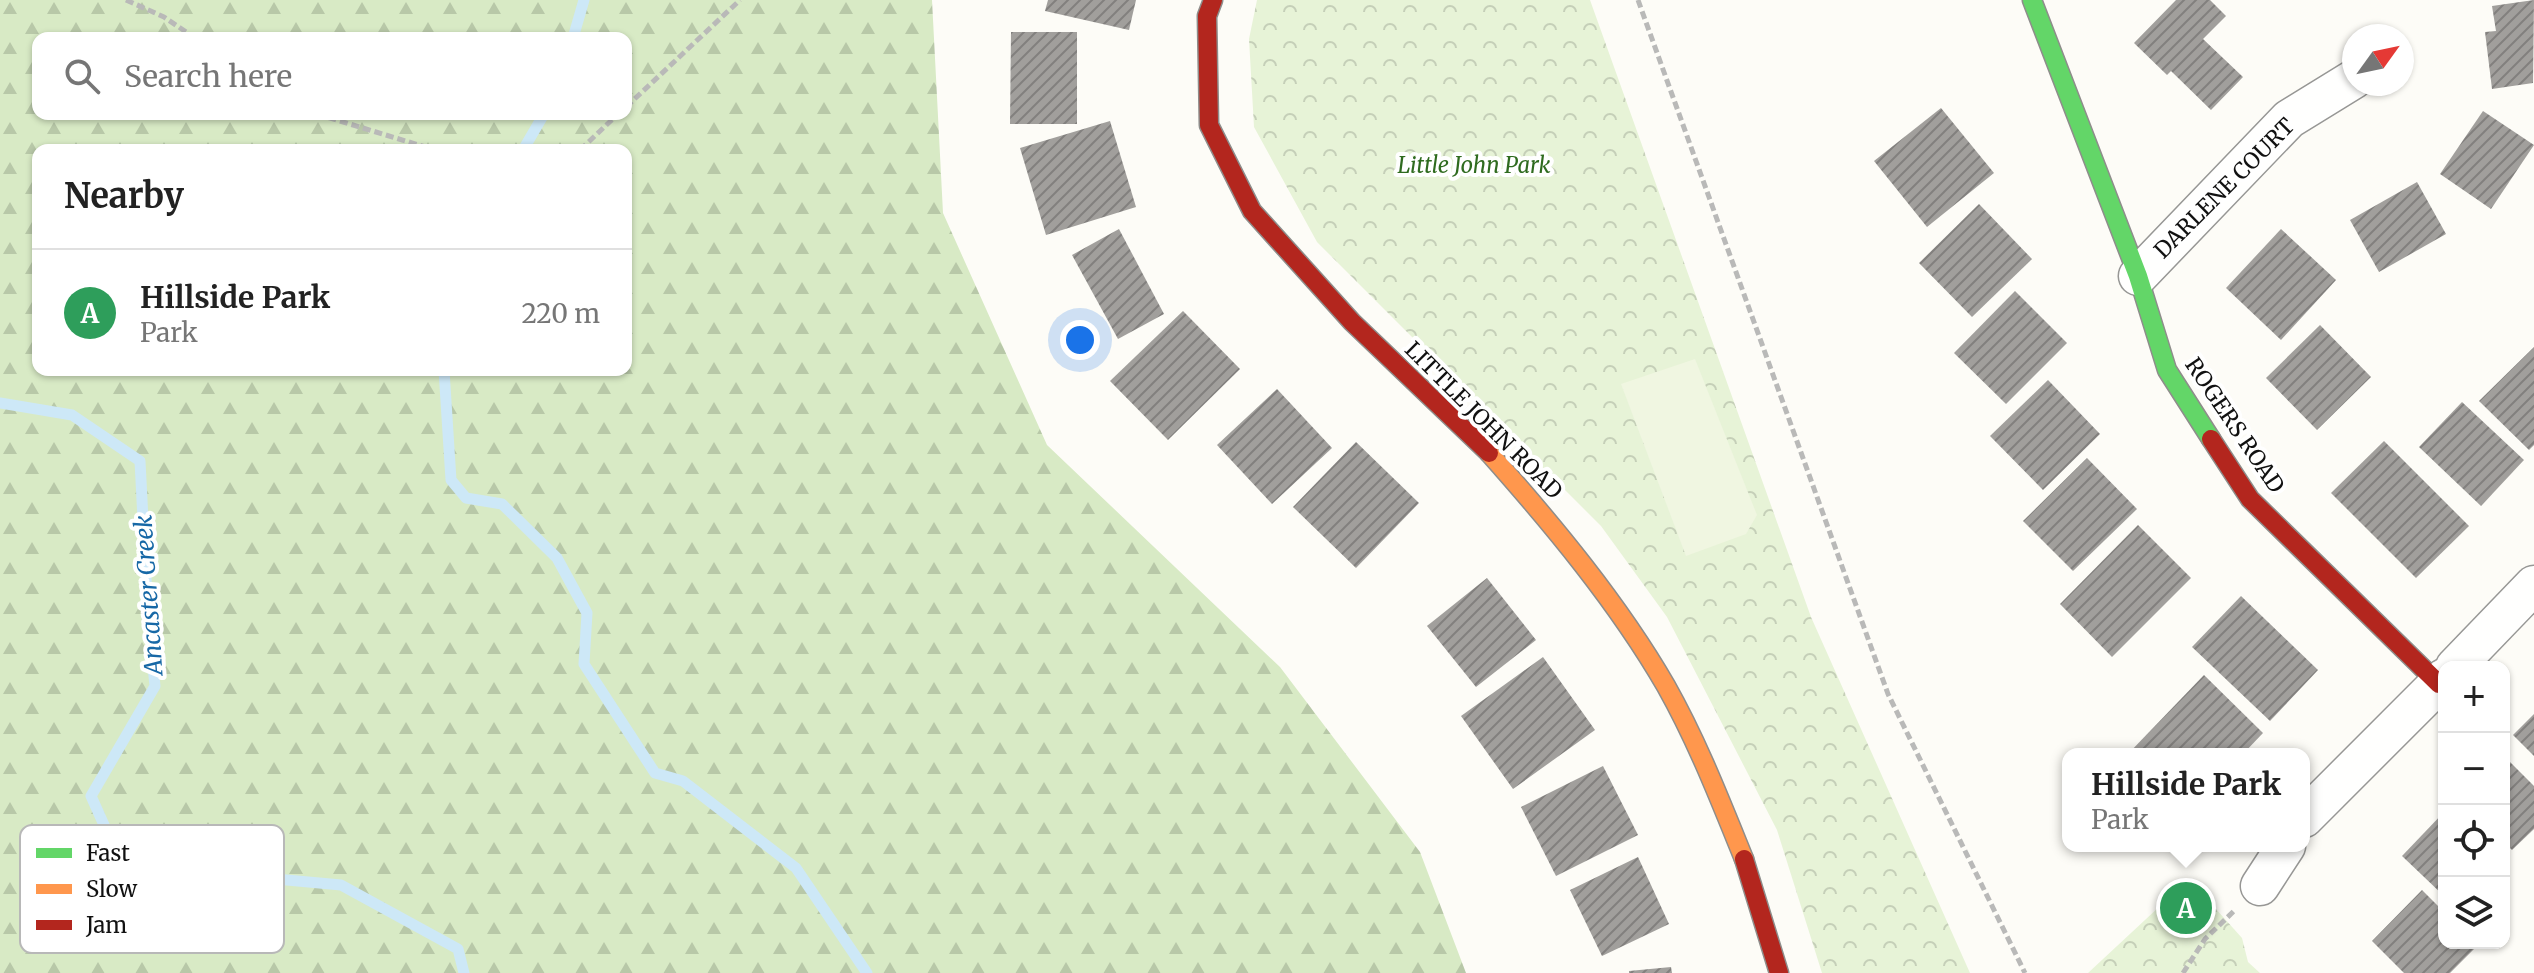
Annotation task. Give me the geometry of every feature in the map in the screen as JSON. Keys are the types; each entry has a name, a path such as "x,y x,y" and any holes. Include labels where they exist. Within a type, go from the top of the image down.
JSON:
{"street":[{"name":"LITTLE JOHN ROAD","path":"1213,0 1207,16 1209,125 1252,211 1352,322 1484,448 1570,547 1665,685 1707,768 1749,870 1779,973"},
{"name":"ROGERS ROAD","path":"2032,0 2138,276 2167,370 2250,499 2438,669"},
{"name":"DARLENE COURT","path":"2138,276 2289,119 2342,86"},
{"path":"2461,661 2534,585"},
{"path":"2310,812 2438,684"},
{"path":"2260,886 2282,852"}],"path":[{"path":"126,0 164,17 186,32"},
{"path":"632,101 740,0"},
{"path":"1638,0 1888,694 2025,973"},
{"path":"337,120 415,144"},
{"path":"586,144 612,120"},
{"path":"2183,973 2205,939 2260,886"}],"green space":[{"path":"0,0 932,0 943,213 1047,445 1280,667 1420,852 1466,973 0,973"},
{"name":"Little John Park","path":"1257,0 1590,0 1811,617 1970,973 1822,973 1777,830 1667,617 1601,526 1317,242 1254,127 1249,39"},
{"path":"1695,359 1757,515 1746,534 1686,556 1621,384"},
{"path":"2189,879 2242,938 2248,962 2260,973 2088,973"}],"building":[{"path":"1048,0 1136,0 1129,30 1045,11"},
{"path":"2176,0 2210,0 2226,16 2203,39 2243,77 2211,110 2171,71 2167,75 2134,43"},
{"path":"2534,0 2533,83 2492,89 2485,32 2496,31 2492,6"},
{"path":"1011,32 1077,32 1077,124 1010,124"},
{"path":"1941,108 1994,173 1927,227 1874,161"},
{"path":"2483,111 2534,145 2491,209 2440,174"},
{"path":"1110,121 1136,207 1046,235 1020,148"},
{"path":"2417,182 2446,234 2379,272 2350,220"},
{"path":"1979,204 2032,259 1972,317 1919,263"},
{"path":"1119,229 1164,314 1118,339 1072,255"},
{"path":"2281,229 2336,280 2281,340 2226,288"},
{"path":"2015,291 2067,343 2006,404 1954,353"},
{"path":"1183,311 1240,369 1168,440 1110,381"},
{"path":"2320,325 2371,377 2317,430 2266,378"},
{"path":"2534,347 2534,445 2529,450 2479,401"},
{"path":"2048,380 2100,434 2043,490 1990,436"},
{"path":"1277,389 1332,448 1272,504 1217,445"},
{"path":"2462,402 2524,460 2481,506 2419,447"},
{"path":"2384,441 2469,526 2416,578 2331,493"},
{"path":"1356,442 1419,503 1356,568 1293,507"},
{"path":"2087,458 2137,509 2073,571 2023,521"},
{"path":"2138,525 2191,578 2112,657 2060,604"},
{"path":"1487,578 1536,640 1476,687 1427,626"},
{"path":"2241,596 2318,670 2270,721 2192,647"},
{"path":"1543,657 1595,730 1513,789 1461,716"},
{"path":"2204,675 2263,733 2249,748 2134,748"},
{"path":"2534,714 2534,756 2513,735"},
{"path":"2510,762 2534,786 2534,829 2512,850"},
{"path":"1603,766 1638,835 1556,876 1521,807"},
{"path":"2438,818 2438,890 2402,856"},
{"path":"1638,857 1669,924 1602,956 1570,890"},
{"path":"2422,890 2438,906 2438,949 2474,949 2450,973 2404,973 2372,941"},
{"path":"1671,967 1672,973 1629,973 1629,971"}],"waterway":[{"path":"575,32 584,0"},
{"path":"526,144 540,120"},
{"path":"444,376 451,480 466,498 502,504 557,558 587,613 584,664 655,773 683,781 796,868 867,973"},
{"name":"Ancaster Creek","path":"0,403 72,415 140,461 155,686 91,796 104,825"},
{"name":"Ancaster Creek","path":"284,880 341,885 458,949 464,973"}],"traffic: fast":[{"path":"2032,0 2138,276 2167,370 2211,439"}],"traffic: slow":[{"path":"1489,453 1583,565 1647,655 1688,728 1744,859"}],"traffic: jam":[{"path":"1213,0 1207,16 1209,125 1252,211 1352,322 1489,453"},
{"path":"2211,439 2250,499 2438,683"},
{"path":"1744,859 1779,973"}],"place":[{"name":"Hillside Park","path":"2186,908"}]}
